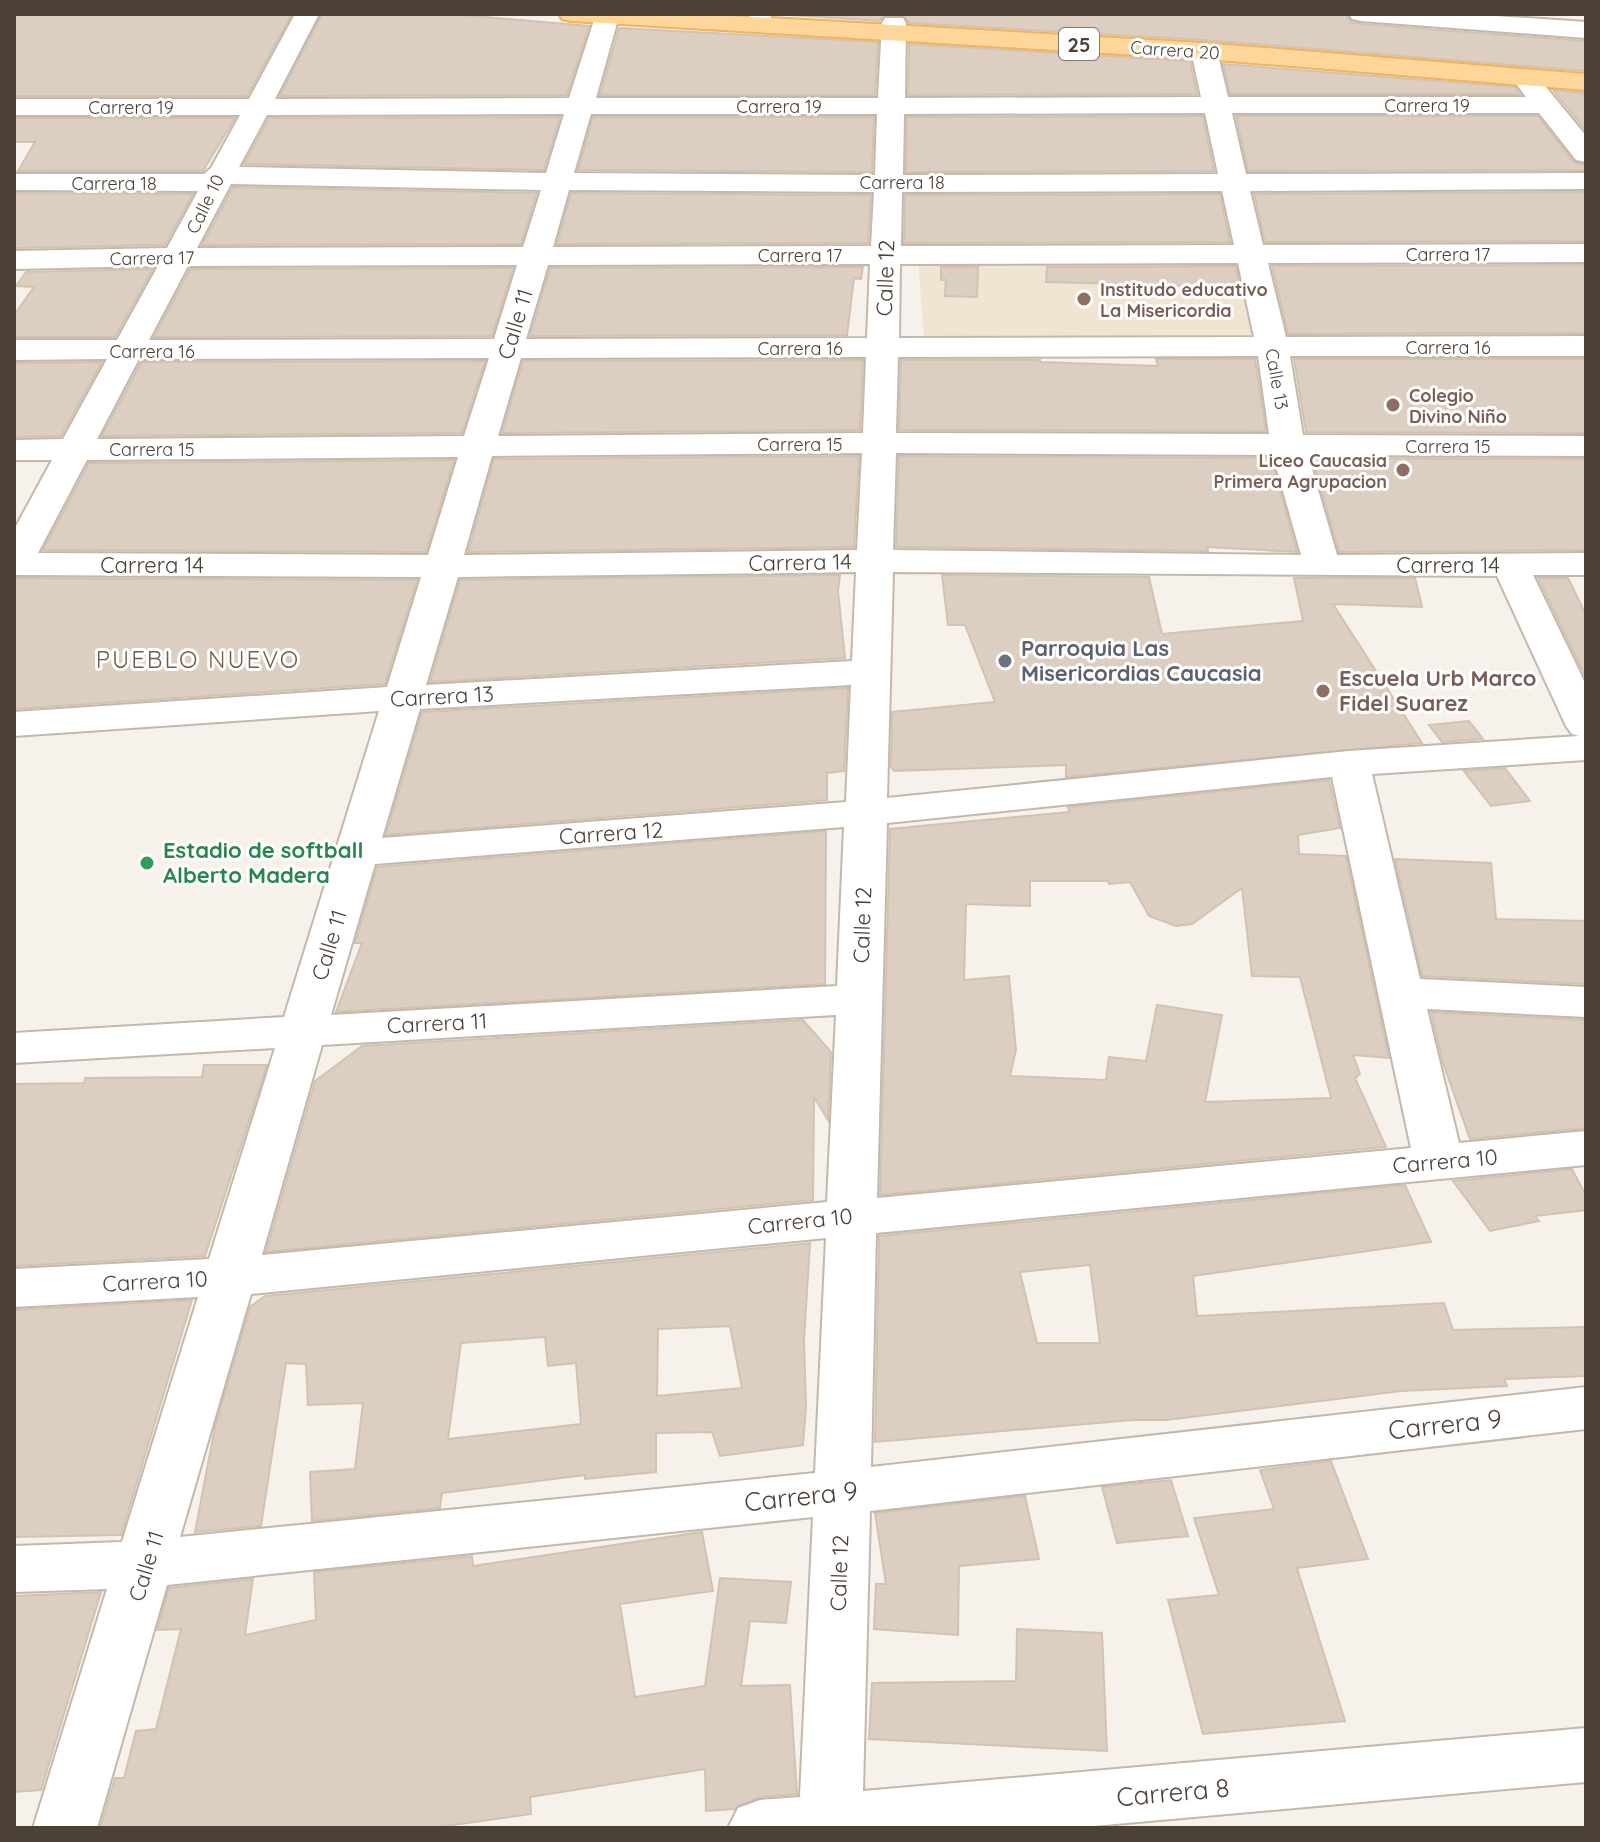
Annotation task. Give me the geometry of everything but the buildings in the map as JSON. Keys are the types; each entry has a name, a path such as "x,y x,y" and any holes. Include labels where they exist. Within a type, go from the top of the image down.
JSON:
{"main road":[{"name":"Carrera 20","path":"745,14 1586,82"},
{"name":"Carrera 20","path":"589,15 894,28 1586,72"}],"street":[{"name":"Calle 10","path":"14,564 178,257 216,179 307,14"},
{"path":"1361,14 1554,21 1586,30"},
{"name":"Calle 11","path":"65,1828 147,1564 558,179 579,106 589,15"},
{"name":"Calle 12","path":"830,1825 894,28"},
{"name":"Calle 13","path":"1204,51 1272,347 1288,446 1322,566"},
{"path":"1524,77 1586,154"},
{"name":"Carrera 19","path":"14,107 1545,105"},
{"name":"Carrera 18","path":"14,182 216,179 1586,181"},
{"name":"Carrera 17","path":"14,260 1586,253"},
{"name":"Carrera 16","path":"14,350 1586,346"},
{"name":"Carrera 15","path":"14,450 880,443 1586,446"},
{"name":"Carrera 14","path":"14,564 443,566 877,561 1322,566 1586,564"},
{"path":"1510,565 1586,726"},
{"name":"Carrera 13","path":"14,724 871,672"},
{"name":"Carrera 12","path":"357,853 866,813 1349,763 1586,748"},
{"path":"1349,763 1439,1162"},
{"path":"1403,993 1586,1002"},
{"name":"Carrera 11","path":"14,1048 859,999"},
{"name":"Carrera 10","path":"14,1288 230,1277 1586,1148"},
{"name":"Carrera 9","path":"14,1569 147,1564 841,1492 1586,1408"},
{"name":"Carrera 8","path":"760,1828 830,1825 1586,1755"}],"shaded area":[{"name":"Institudo educativo La Misericordia","path":"918,261 1236,261 1259,336 924,336"}],"place":[{"name":"Institudo educativo La Misericordia","path":"1084,299"},
{"name":"Colegio Divino Niño","path":"1393,405"},
{"name":"Liceo Caucasia Primera Agrupacion","path":"1403,470"},
{"name":"Parroquia Las Misericordias Caucasia","path":"1005,661"},
{"name":"Escuela Urb Marco Fidel Suarez","path":"1323,691"},
{"name":"Estadio de softball Alberto Madera","path":"147,863"}],"district":[{"name":"PUEBLO NUEVO","path":"198,659"}]}
